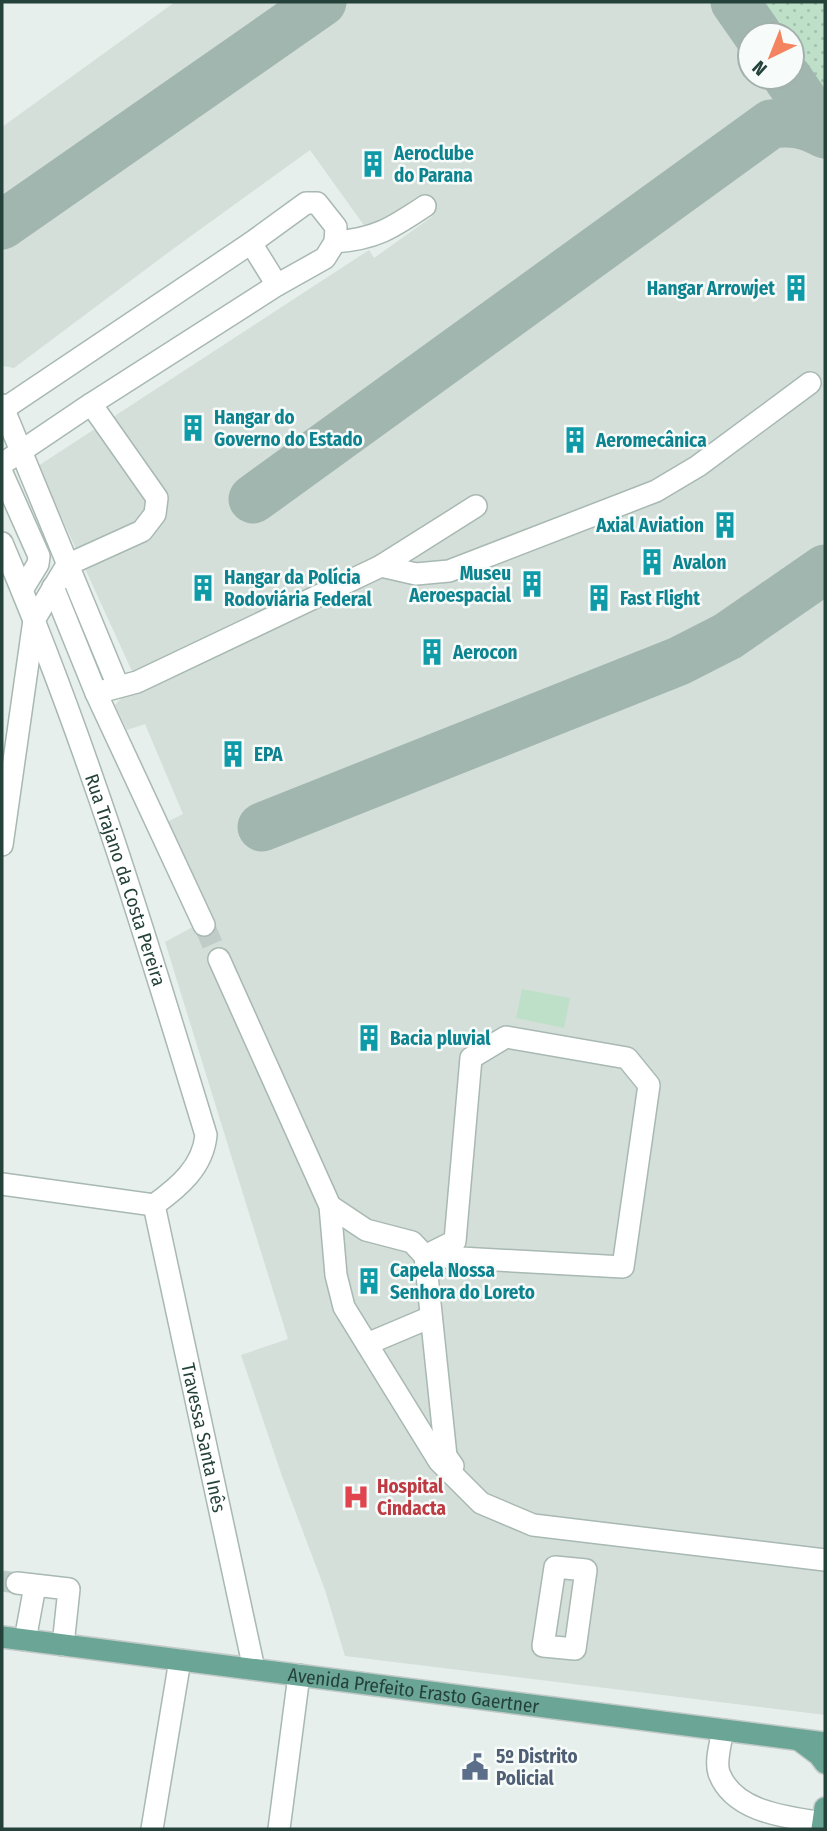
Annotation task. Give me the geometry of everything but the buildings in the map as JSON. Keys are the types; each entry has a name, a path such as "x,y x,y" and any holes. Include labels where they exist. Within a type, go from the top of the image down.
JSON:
{"main road":[{"name":"Avenida Prefeito Erasto Gaertner","path":"2,1637 825,1743"},
{"path":"797,1739 819,1755 825,1763"}],"street":[{"path":"2,464 21,451 92,404 277,285 325,258 335,242 336,227 317,203 306,203 251,243 2,408 21,451 118,686"},
{"path":"335,242 358,240 386,232 425,206"},
{"path":"251,243 277,285"},
{"path":"381,566 416,574 449,571 656,491 698,466 810,383"},
{"path":"2,845 34,620 67,565 142,531 155,514 157,498 92,404"},
{"path":"2,473 39,556 38,564 22,590"},
{"path":"96,693 137,682 381,566 476,506"},
{"name":"Rua Trajano da Costa Pereira","path":"2,543 65,697 106,813 206,1135 205,1147 193,1170 173,1192 154,1205"},
{"path":"53,587 96,693 204,925"},
{"path":"219,959 330,1206 336,1276 344,1307 439,1461 481,1503 533,1525 825,1560"},
{"path":"506,1037 627,1058 649,1085 624,1267 425,1256 455,1241 471,1058 506,1037"},
{"path":"2,1184 154,1205"},
{"name":"Travessa Santa Inês","path":"154,1205 254,1669"},
{"path":"330,1206 366,1230 412,1242 425,1256 446,1456 481,1503"},
{"path":"334,1258 366,1230"},
{"path":"367,1344 431,1317"},
{"path":"577,1569 584,1531"},
{"path":"25,1640 26,1584 69,1590 62,1645"},
{"path":"152,1829 180,1660"},
{"path":"279,1829 299,1675"},
{"path":"723,1730 718,1772 732,1794 765,1812 823,1820"}],"shaded area":[{"path":"175,2 825,2 825,1715 345,1656 325,1590 282,1476 241,1355 288,1339 165,942 213,916 167,822 183,814 145,724 127,730 115,705 137,682 38,466 369,250 374,258 433,216 419,195 368,231 310,150 14,368 3,366 2,127"}],"green space":[{"path":"760,2 825,2 825,95 806,68 806,21 773,21"},
{"path":"522,989 570,998 564,1028 516,1018"}],"taxiway":[{"path":"2,225 322,2"},
{"path":"735,2 748,21"},
{"path":"797,91 825,132"},
{"path":"253,499 771,124 799,124 825,134"},
{"path":"262,827 679,661 728,636 825,569"}],"tunnel":[{"path":"204,925 219,959"},
{"path":"2,1581 17,1583"}],"place":[{"name":"Aeroclube do Parana","path":"373,164"},
{"name":"Hangar Arrowjet","path":"796,288"},
{"name":"Hangar do Governo do Estado","path":"193,428"},
{"name":"Aeromecânica","path":"575,440"},
{"name":"Axial Aviation","path":"725,525"},
{"name":"Avalon","path":"652,562"},
{"name":"Museu Aeroespacial","path":"532,584"},
{"name":"Hangar da Polícia Rodoviária Federal","path":"203,588"},
{"name":"Fast Flight","path":"599,598"},
{"name":"Aerocon","path":"432,652"},
{"name":"EPA","path":"233,754"},
{"name":"Bacia pluvial","path":"369,1038"},
{"name":"Capela Nossa Senhora do Loreto","path":"369,1281"},
{"name":"Hospital Cindacta","path":"356,1497"},
{"name":"5º Distrito Policial","path":"475,1767"}]}
